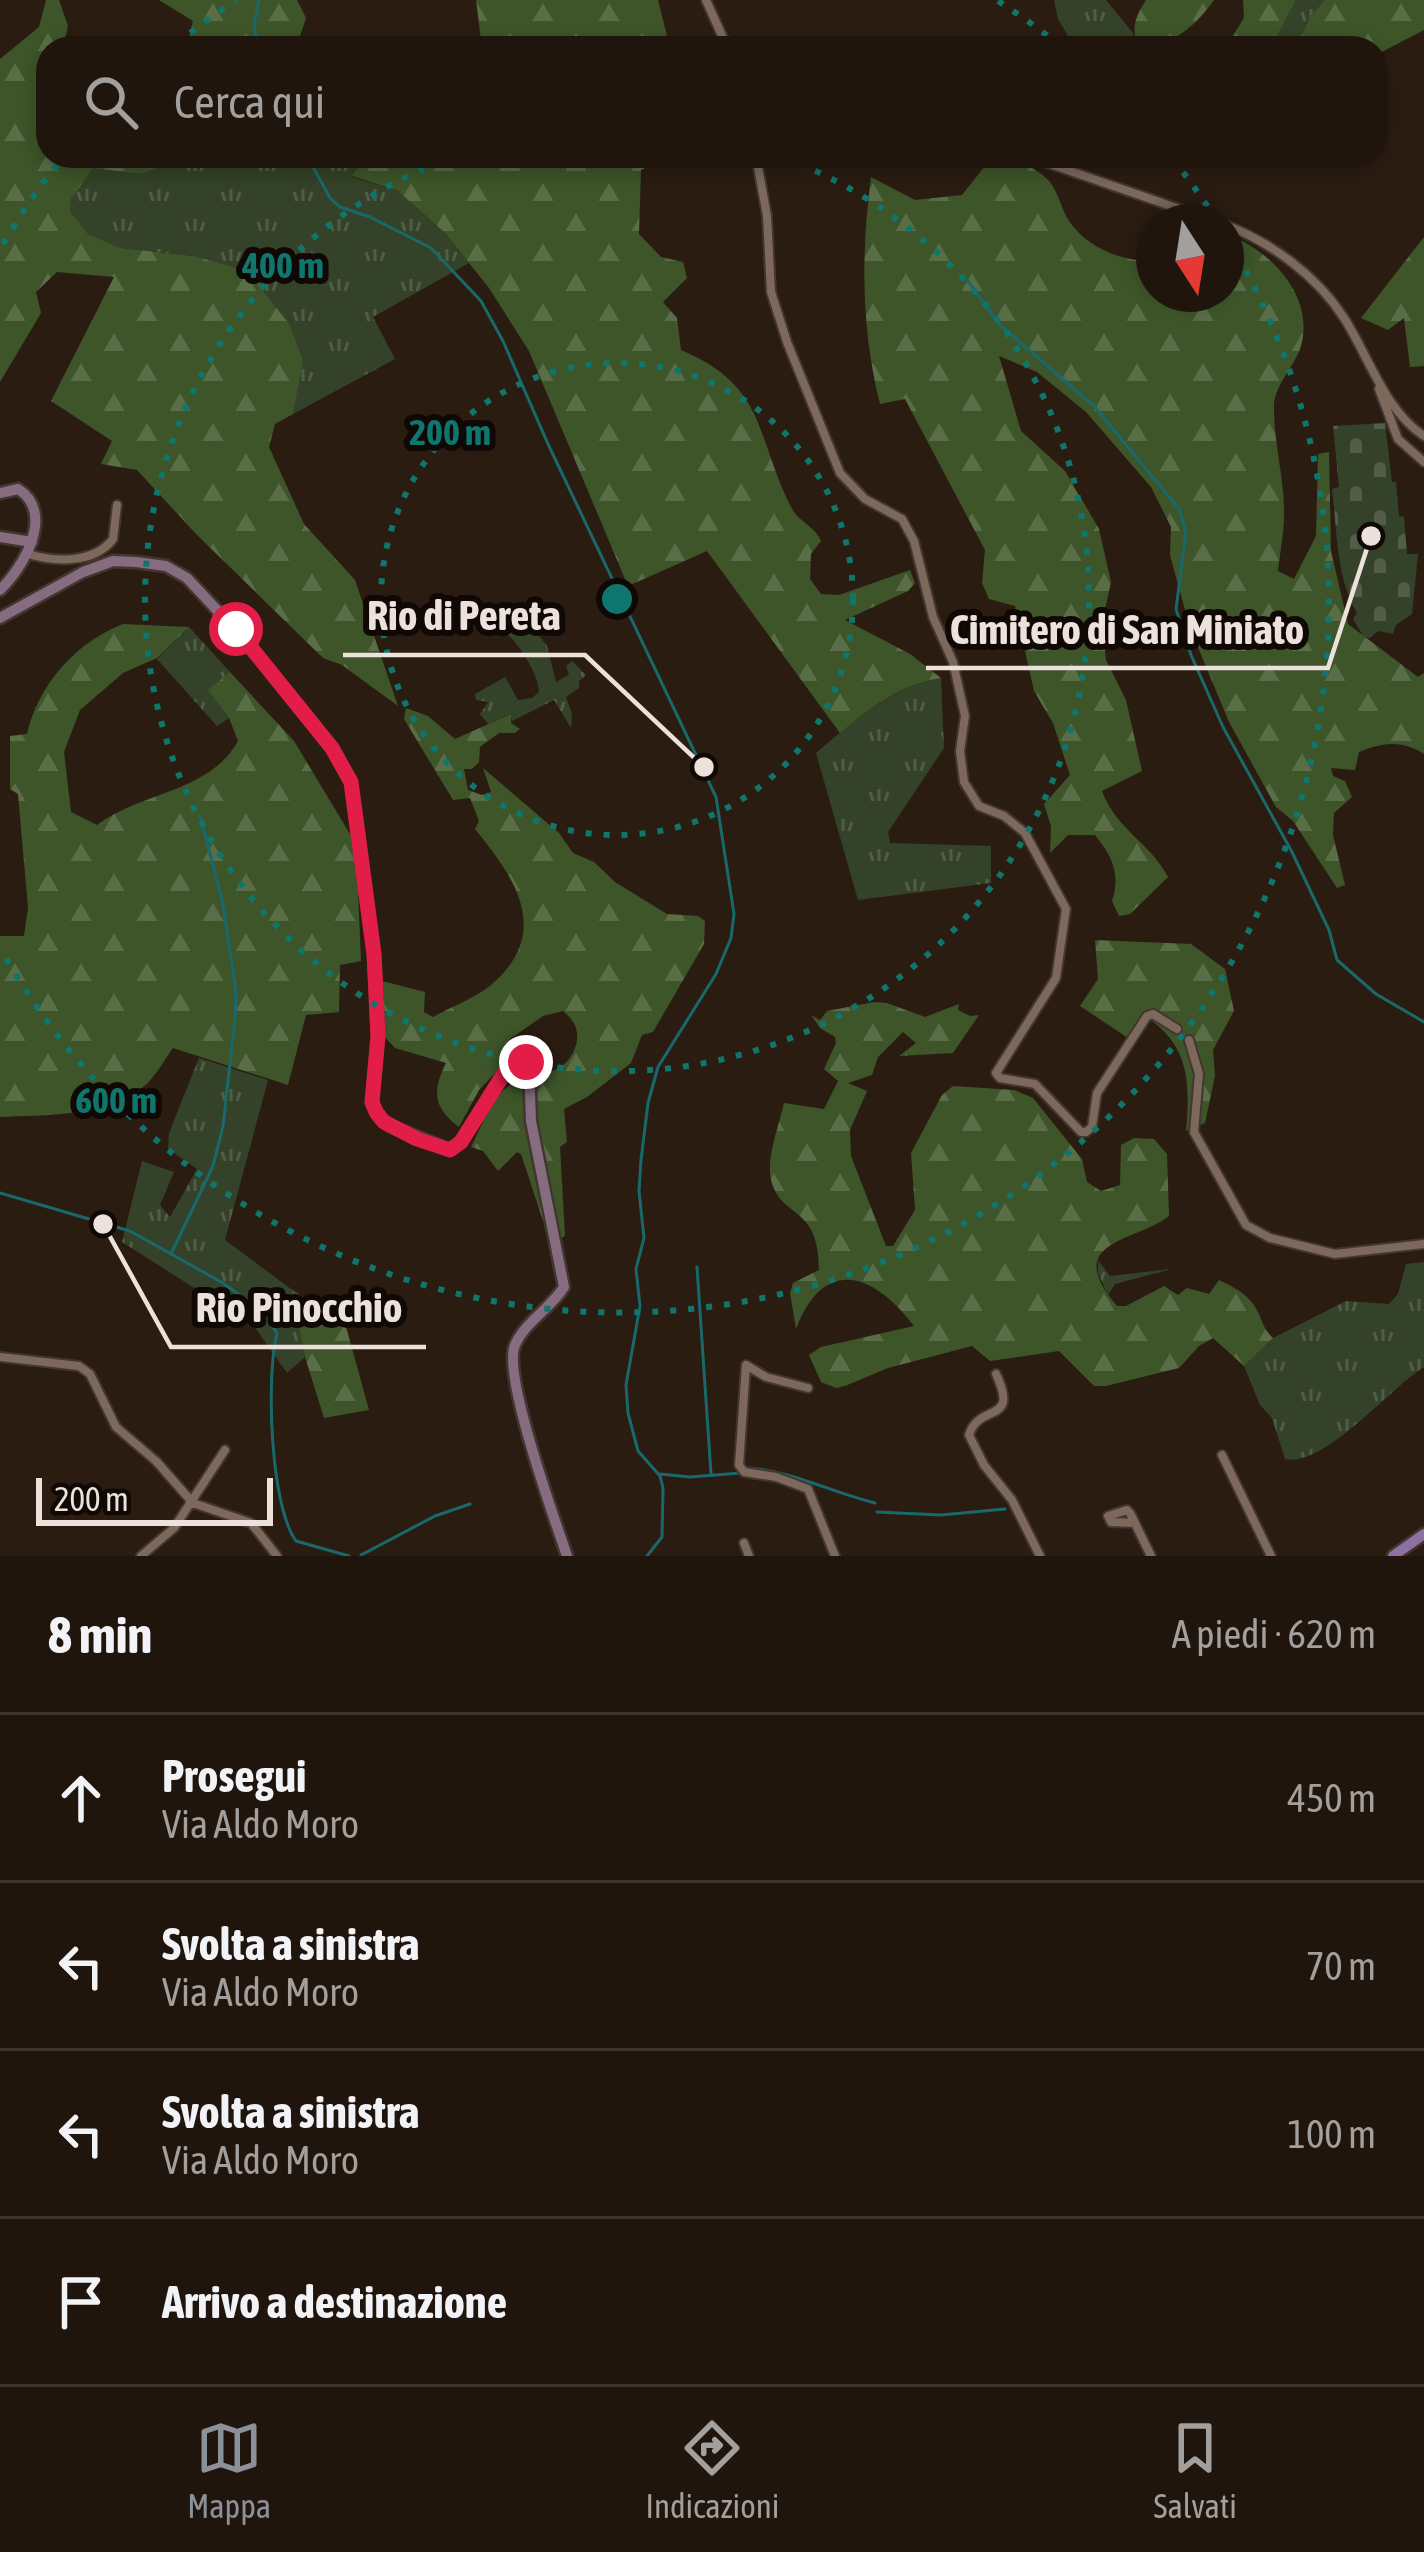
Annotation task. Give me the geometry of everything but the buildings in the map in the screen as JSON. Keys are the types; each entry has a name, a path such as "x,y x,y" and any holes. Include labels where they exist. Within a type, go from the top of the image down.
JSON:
{"main road":[{"path":"0,493 18,490 34,511 30,548 0,590"},
{"path":"0,537 30,548"},
{"path":"0,618 83,572 113,561 158,564 187,578 253,649 332,748 351,782 374,954 378,1036 372,1102 380,1118 417,1139 450,1150 461,1142 508,1067 521,1061 529,1066 533,1133 565,1278 559,1296 519,1337 512,1363 539,1474 567,1556"},
{"path":"1393,1556 1424,1534"}],"street":[{"path":"706,0 724,36"},
{"path":"758,168 772,292 839,473 865,499 902,519 914,541 965,716 959,751 964,782 979,806 1004,816 1025,833 1066,909 1055,978 997,1073 1000,1078 1035,1084 1086,1132 1092,1127 1097,1093 1147,1016 1153,1014 1177,1029"},
{"path":"1062,168 1165,204"},
{"path":"1244,232 1291,261 1342,314 1372,369 1424,436"},
{"path":"1372,369 1398,439 1424,463"},
{"path":"30,548 52,561 99,551 113,538 116,505"},
{"path":"1189,1040 1199,1074 1194,1132 1246,1225 1270,1238 1335,1254 1424,1244"},
{"path":"0,1357 80,1366 90,1374 116,1426 156,1460 193,1503 251,1523 277,1556"},
{"path":"808,1388 766,1377 746,1365 739,1465 744,1472 808,1489 835,1556"},
{"path":"996,1374 1006,1394 1004,1402 993,1414 976,1421 969,1435 984,1465 1012,1500 1040,1556"},
{"path":"141,1556 162,1541 193,1503 225,1450"},
{"path":"1222,1455 1271,1556"},
{"path":"1135,1523 1151,1556"},
{"path":"744,1543 748,1556"}],"green space":[{"path":"46,0 59,0 68,26 66,36 36,36 36,168 93,168 71,199 70,211 88,234 121,248 194,256 247,271 290,325 303,361 293,414 275,424 269,447 304,524 355,580 398,706 342,665 323,658 137,470 101,464 112,441 51,401 114,277 57,272 36,292 41,313 0,382 0,59 39,27"},
{"path":"159,0 297,0 306,18 300,36 189,36 193,21"},
{"path":"476,0 658,0 667,36 480,36"},
{"path":"1054,0 1106,0 1134,36 1068,36"},
{"path":"1146,0 1214,0 1177,36 1135,36"},
{"path":"1243,0 1296,0 1277,36 1233,36 1244,18"},
{"path":"1296,0 1325,0 1301,36 1277,36"},
{"path":"1325,0 1424,0 1424,30 1388,49 1388,36 1301,36"},
{"path":"92,168 141,174 157,168 358,168 352,177 398,191 445,233 469,263 373,317 395,359 293,414 302,361 290,325 194,256 121,248 88,234 70,211 71,199"},
{"path":"93,168 157,168 141,174"},
{"path":"358,168 645,168 641,170 639,234 661,257 683,262 687,278 663,302 677,318 681,350 729,380 755,415 791,507 821,541 811,554 810,579 821,594 839,595 910,570 915,583 908,591 845,620 910,654 941,678 887,698 840,733 707,551 628,586 529,351 489,288 445,233 398,191 352,176"},
{"path":"983,168 1031,168 1048,179 1077,231 1096,246 1136,260 1136,312 1244,312 1244,242 1285,276 1295,292 1304,327 1301,346 1274,405 1284,501 1278,571 1294,579 1316,536 1318,454 1329,452 1331,551 1348,624 1418,677 1424,673 1424,754 1408,746 1384,745 1359,752 1355,770 1331,768 1333,776 1345,781 1352,797 1334,813 1333,835 1345,885 1337,888 1293,821 1276,807 1229,722 1190,628 1170,555 1171,527 1151,487 1086,412 1037,372 999,356 1021,431 1065,471 1099,529 1111,582 1102,623 1106,660 1126,700 1142,771 1102,791 1116,816 1168,877 1130,914 1119,916 1112,901 1113,866 1095,835 1068,835 1050,853 1051,826 1044,804 1070,775 1053,723 1034,691 1015,606 989,599 982,583 985,550 905,399 880,404 874,376 864,263 871,177 915,200 962,195"},
{"path":"1424,237 1424,366 1410,367 1404,318 1388,330 1361,318"},
{"path":"1385,423 1407,554 1418,554 1412,614 1396,625 1393,634 1378,631 1370,638 1364,637 1353,619 1357,613 1341,569 1332,489 1339,487 1333,426"},
{"path":"515,608 527,614 547,646 556,682 569,675 566,666 572,661 586,675 566,697 571,728 554,700 512,721 510,714 488,724 480,714 488,702 476,700 475,694 505,677 518,700 539,692 527,659 504,632 515,631"},
{"path":"123,624 189,627 157,658 123,673 80,710 64,752 71,812 97,825 193,781 226,758 238,741 229,718 208,690 230,672 294,741 356,844 361,961 340,965 339,1012 306,1015 288,1085 173,1048 147,1083 112,1104 0,1117 0,936 24,936 28,908 18,794 10,789 10,736 27,734 50,682 75,654"},
{"path":"189,627 230,672 209,690 229,718 217,726 157,659"},
{"path":"941,678 944,748 888,832 890,843 991,846 991,883 858,900 816,753 889,697"},
{"path":"406,708 428,716 455,739 511,714 511,723 520,729 499,733 480,747 479,762 464,769 468,790 482,795 491,792 483,768 559,833 573,853 594,862 615,882 667,914 698,916 705,921 704,944 653,1032 642,1035 631,1063 564,1109 567,1142 560,1147 565,1236 551,1245 521,1154 517,1152 498,1171 483,1151 471,1147 500,1093 515,1082 555,1070 571,1057 577,1035 570,1018 563,1011 543,1016 510,1039 514,1053 479,1090 459,1127 444,1113 438,1098 446,1063 395,1048 385,1037 382,981 425,992 424,1012 433,1017 491,985 510,965 524,925 514,886 475,829 479,821 470,798 453,800 404,719"},
{"path":"1095,940 1191,944 1225,969 1234,1011 1213,1050 1215,1076 1205,1123 1186,1131 1185,1069 1164,1031 1151,1020 1128,1038 1080,1006 1098,979"},
{"path":"874,1002 925,1017 959,1004 958,1010 979,1015 953,1053 899,1056 916,1043 903,1032 878,1057 872,1075 848,1083 867,1091 850,1130 851,1156 886,1246 893,1246 915,1210 911,1153 942,1095 953,1086 1014,1090 1033,1098 1082,1159 1087,1182 1101,1191 1120,1185 1121,1145 1134,1138 1154,1139 1167,1154 1169,1216 1100,1255 1097,1268 1102,1284 1117,1306 1164,1286 1178,1295 1187,1288 1209,1294 1219,1280 1251,1301 1273,1338 1244,1366 1213,1338 1179,1368 1106,1386 1094,1386 1059,1351 990,1361 972,1346 888,1368 845,1386 821,1382 809,1355 821,1347 914,1326 883,1294 850,1280 821,1290 807,1305 796,1329 790,1293 793,1283 819,1270 817,1249 813,1233 783,1202 771,1180 772,1152 784,1103 824,1109 838,1081 824,1069 835,1037 811,1015 820,1020 827,1011"},
{"path":"199,1058 268,1080 225,1240 291,1289 305,1357 287,1373 254,1326 122,1242 142,1161 174,1172 160,1205 170,1217 197,1169 168,1149 169,1133"},
{"path":"1098,1260 1110,1276 1171,1269 1115,1284 1108,1295"},
{"path":"1424,1262 1424,1367 1319,1451 1285,1459 1272,1418 1260,1405 1244,1366 1273,1338 1346,1301 1389,1304 1398,1294 1406,1264"},
{"path":"291,1289 345,1323 369,1410 324,1418"}],"waterway":[{"path":"256,36 259,0"},
{"path":"314,168 340,207 431,248 481,301 716,797 734,914 731,938 716,974 658,1067 641,1160 644,1238 636,1269 640,1306 626,1385 638,1451 660,1476 663,1488 662,1537 647,1556"},
{"path":"967,280 1000,325 1095,407 1179,509 1186,532 1176,609 1223,727 1292,852 1329,930 1337,960 1376,994 1424,1022"},
{"path":"171,1254 213,1166 223,1126 235,1018 236,991 222,899 200,816"},
{"path":"0,1193 130,1231 223,1283 261,1311 277,1333 273,1440 287,1523 296,1541 349,1556"},
{"path":"697,1267 711,1474"},
{"path":"748,1468 875,1503"},
{"path":"660,1474 740,1473"},
{"path":"361,1555 435,1516 470,1504"},
{"path":"877,1512 941,1515 1005,1509"}],"place":[{"name":"Cimitero di San Miniato","path":"1371,536"},
{"name":"Rio di Pereta","path":"704,767"},
{"name":"Rio Pinocchio","path":"103,1224"}],"route":[{"path":"236,629 332,748 351,782 374,954 378,1036 372,1102 380,1118 417,1139 450,1150 461,1142 495,1082 517,1061 526,1062"}]}
